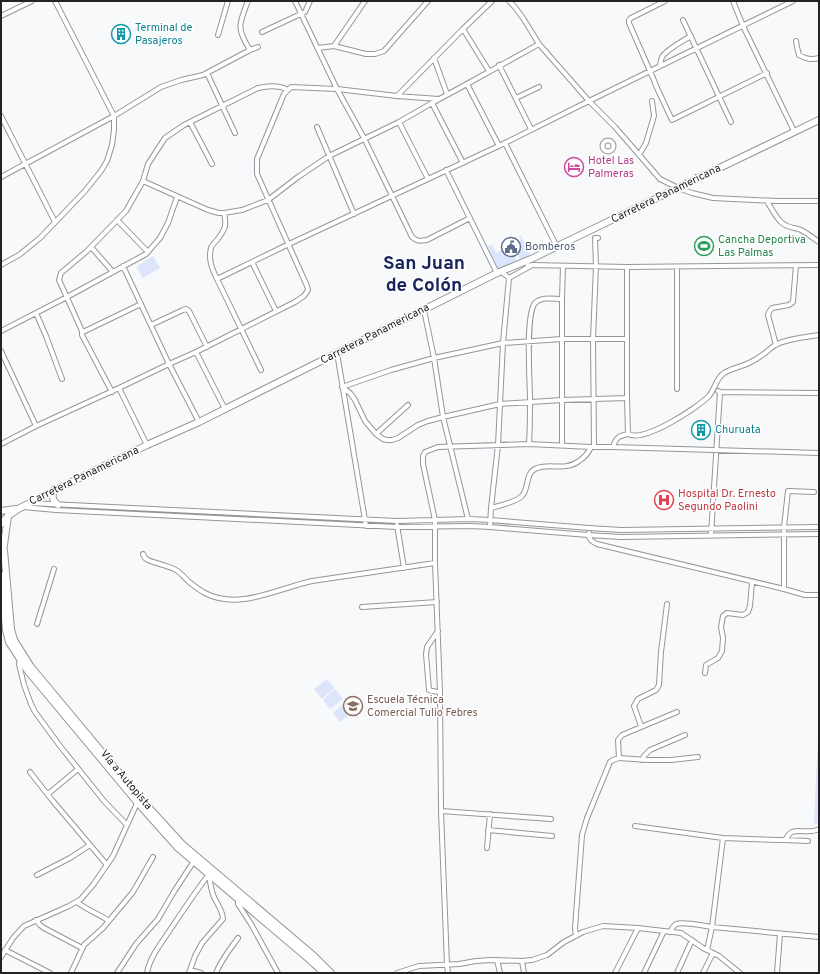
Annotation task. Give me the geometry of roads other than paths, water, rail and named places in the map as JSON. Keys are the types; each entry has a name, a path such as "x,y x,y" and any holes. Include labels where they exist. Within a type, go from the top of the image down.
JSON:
{"main road":[{"name":"Carretera Panamericana","path":"1,524 8,516 20,508 54,490 147,445 199,422 500,272 557,247 819,120"},
{"path":"54,490 52,497 58,505"},
{"name":"Carretera Panamericana","path":"1,511 20,508"},
{"path":"3,546 8,516"},
{"name":"Vía a Autopista","path":"1,538 11,629 14,640 31,667 178,848 310,960 321,972"},
{"name":"Vía a Autopista","path":"1,575 6,630 9,642 27,670 139,800 182,844 314,956 331,973"}],"street":[{"path":"1,16 32,1"},
{"path":"1,265 19,255 40,238 84,191 101,171 109,156 112,145 114,116 55,1"},
{"path":"218,35 228,1"},
{"path":"248,1 240,24 240,30 250,50"},
{"path":"295,1 412,236 416,240 427,240 470,218"},
{"path":"262,32 305,12 310,1"},
{"path":"334,46 365,1"},
{"path":"318,48 334,46 366,54 375,54 384,50 428,1"},
{"path":"397,96 492,1"},
{"path":"509,1 523,18 539,44 660,179 678,188 713,198 767,201 819,201"},
{"path":"665,1 636,15 629,20 629,22 672,120 767,73"},
{"path":"733,1 743,26 794,131"},
{"path":"217,279 446,170 505,144 531,129 793,1"},
{"path":"683,20 731,122"},
{"path":"463,29 489,71"},
{"path":"660,66 661,58 664,54 691,36"},
{"path":"796,41 800,55 807,59 814,60 819,58"},
{"path":"143,181 208,210 224,213 242,210 268,200 329,156 399,122 432,102 539,44"},
{"path":"1,177 114,116 161,87 181,80 203,75 258,47"},
{"path":"434,58 447,94"},
{"path":"499,66 531,129"},
{"path":"207,73 235,133"},
{"path":"467,84 499,146"},
{"path":"112,392 82,335 83,332 59,280 62,273 91,247 126,211 143,181 148,164 165,138 190,122 258,88 267,86 288,90"},
{"path":"1,444 36,426 207,347 301,299 304,296 308,290 307,286 257,174 257,159 284,94 291,87 337,88 397,96 439,99"},
{"path":"516,98 539,87"},
{"path":"639,155 646,143 654,116 652,101"},
{"path":"432,102 463,163"},
{"path":"1,116 55,222"},
{"path":"190,122 212,164"},
{"path":"399,122 428,179"},
{"path":"317,128 354,214"},
{"path":"505,144 557,247"},
{"path":"446,170 470,218 500,272 509,278"},
{"path":"1,331 146,254 160,238 168,223 177,197"},
{"path":"767,201 782,223 799,229 819,242"},
{"path":"224,213 224,229 212,247 210,256 211,267 261,370"},
{"path":"118,220 148,252"},
{"path":"491,508 522,496 526,490 529,476 534,469 550,466 564,467 572,465 586,456 592,447 596,266 595,238 598,238"},
{"path":"91,247 113,272"},
{"path":"528,268 531,259"},
{"path":"252,262 276,311"},
{"path":"509,278 532,265 627,267 819,265"},
{"path":"776,345 768,315 772,308 790,305 792,302 796,265"},
{"path":"123,266 169,364 199,422"},
{"path":"562,445 563,266"},
{"path":"627,267 628,434"},
{"path":"676,267 677,389"},
{"path":"490,526 498,445 503,343 509,278"},
{"path":"530,444 528,341 530,319 533,306 537,301 544,298 562,299"},
{"path":"83,332 141,304"},
{"path":"151,325 186,309 189,311 207,347"},
{"path":"424,310 434,358 443,417 468,519"},
{"path":"36,313 62,379"},
{"path":"613,447 615,440 620,436 628,434 639,435 671,423 702,402 710,394 717,380 730,370 754,361 776,345 788,340 819,335"},
{"path":"342,387 391,370 434,358 503,343 562,339 627,339"},
{"path":"1,351 36,426"},
{"path":"196,352 224,409"},
{"path":"337,353 366,526"},
{"path":"342,387 350,393 355,400 365,422 376,434 387,440 398,438 418,425 443,417 500,404 627,398"},
{"path":"119,388 147,445"},
{"path":"714,388 720,392 819,393"},
{"path":"710,535 720,392"},
{"path":"376,434 408,405"},
{"path":"448,973 441,811 440,692 435,563 436,527 423,464 424,452 438,447 450,446 530,444 819,453"},
{"path":"784,589 784,527 788,491 814,492"},
{"path":"29,503 397,521 468,519 490,520 621,530 819,527"},
{"path":"20,508 397,528 490,526 621,537 819,534"},
{"path":"397,521 404,568"},
{"path":"589,528 588,535 592,542 597,544 805,595 819,595"},
{"path":"143,554 148,560 170,566 178,571 206,594 231,600 271,593 306,582 435,563"},
{"path":"37,624 54,569"},
{"path":"705,673 706,665 718,658 722,650 723,638 721,627 723,616 727,613 743,615 748,612 752,582"},
{"path":"362,608 437,602"},
{"path":"641,726 634,706 638,699 656,690 659,685 661,652 667,604"},
{"path":"438,631 427,646 426,654 429,690 432,692 440,692"},
{"path":"20,660 19,663 24,685 33,708 78,769 104,801 128,826"},
{"path":"619,758 618,740 624,734 677,712"},
{"path":"642,760 650,750 685,735"},
{"path":"576,936 575,928 582,835 610,762 619,758 671,760 698,757"},
{"path":"48,794 78,769"},
{"path":"30,772 107,865"},
{"path":"1,957 13,938 24,926 77,902 94,885 107,865 128,826 139,800"},
{"path":"441,811 551,819"},
{"path":"487,848 490,814"},
{"path":"635,826 723,838 808,841"},
{"path":"781,840 785,840 789,833 793,831 809,832 819,829"},
{"path":"488,830 552,836"},
{"path":"707,950 712,927 723,838"},
{"path":"37,875 70,858 90,845"},
{"path":"71,973 82,948 103,928 134,892 153,857"},
{"path":"117,973 136,944 158,919 194,861"},
{"path":"201,973 189,971 202,943 223,919 214,896 209,874"},
{"path":"148,973 158,949 209,874"},
{"path":"238,898 238,904 251,924 278,973"},
{"path":"77,902 109,921"},
{"path":"36,920 44,928 82,948"},
{"path":"670,932 674,925 680,923 819,937"},
{"path":"397,973 419,966 459,964 476,961 532,960 547,954 564,942 584,932 603,926 681,933 719,956 740,973"},
{"path":"615,973 638,928"},
{"path":"644,973 664,931"},
{"path":"777,973 780,934"},
{"path":"216,973 238,938"},
{"path":"677,973 692,940"},
{"path":"5,950 50,973"},
{"path":"704,973 713,953"},
{"path":"497,960 500,973"},
{"path":"522,961 524,973"}],"place":[{"name":"Terminal de Pasajeros","path":"121,34"},
{"name":"Hotel Las Palmeras","path":"574,167"},
{"name":"Cancha Deportiva Las Palmas","path":"704,246"},
{"name":"Bomberos","path":"511,247"},
{"name":"Churuata","path":"701,430"},
{"name":"Hospital Dr. Ernesto Segundo Paolini","path":"664,500"},
{"name":"Escuela Técnica Comercial Tulio Febres","path":"353,706"}],"district":[{"name":"San Juan de Colón","path":"424,275"}]}
